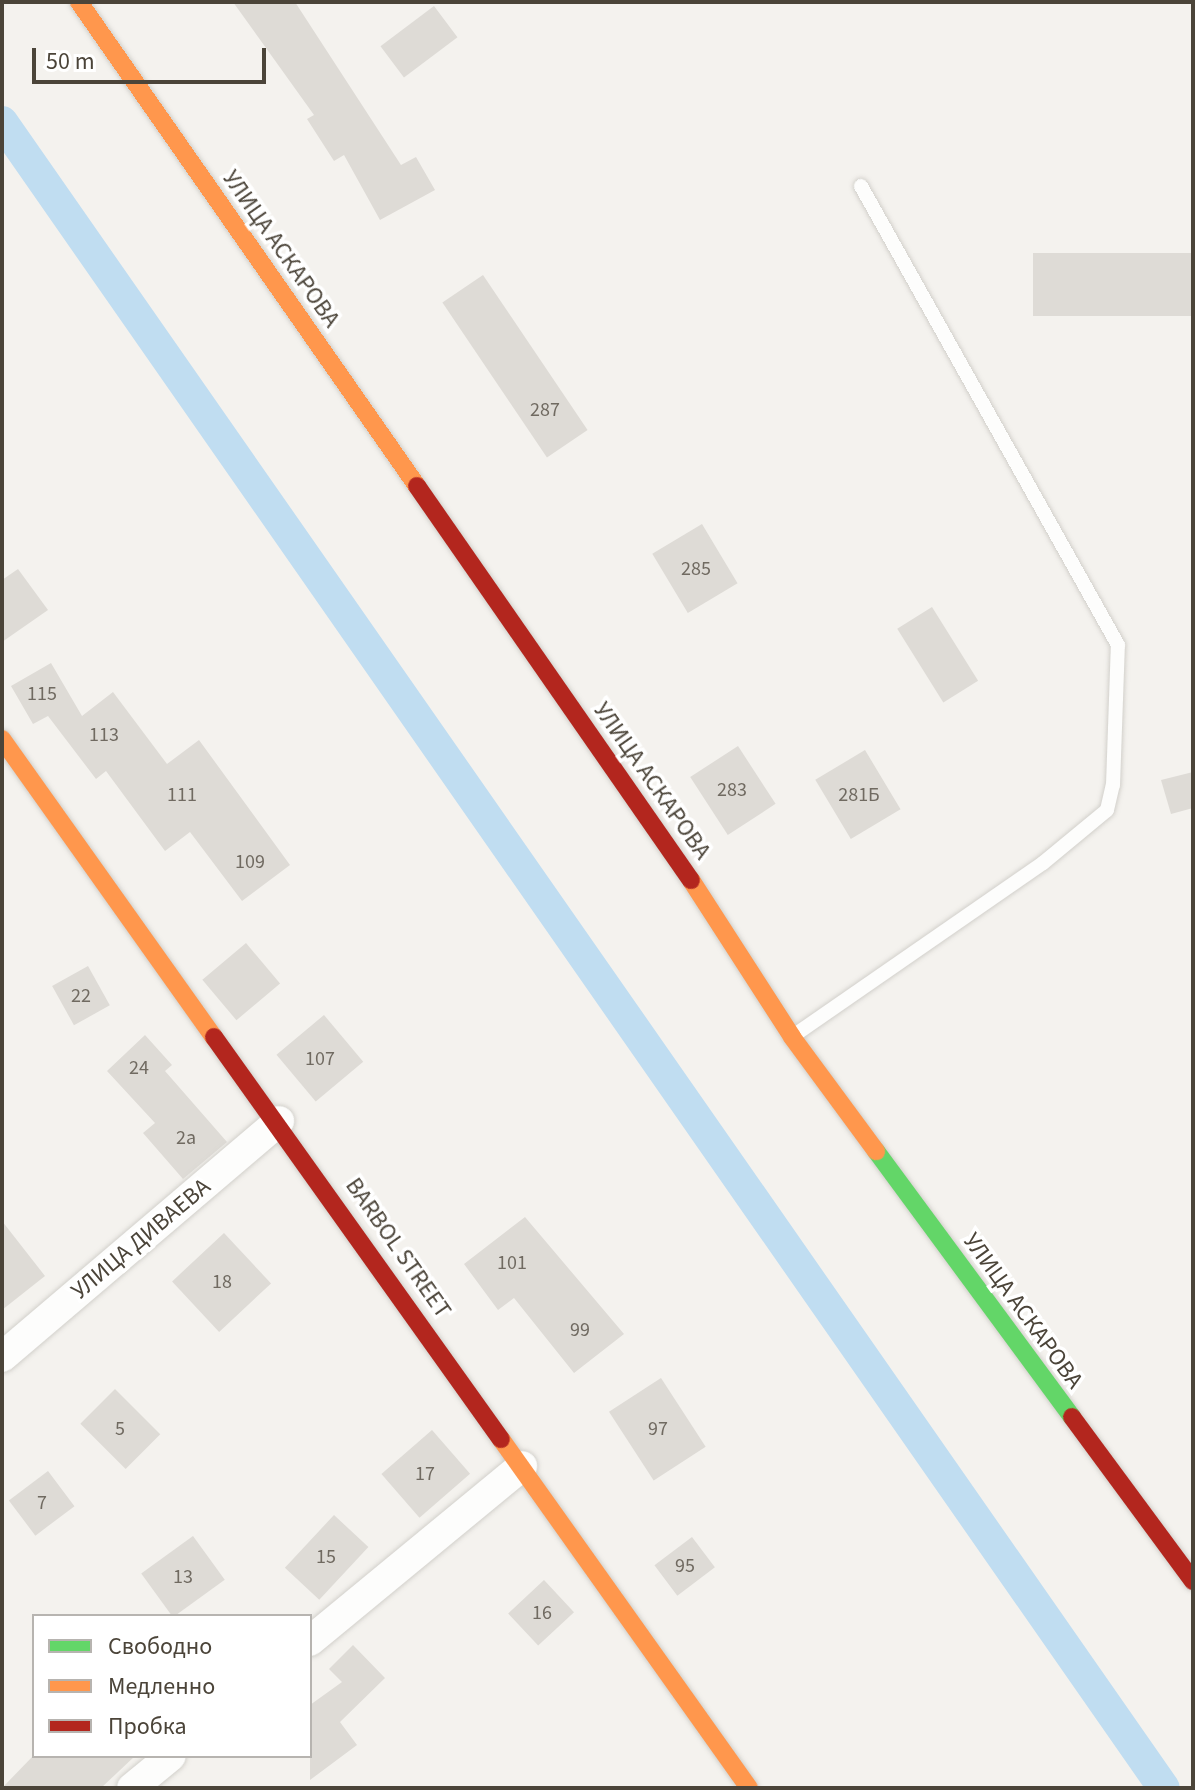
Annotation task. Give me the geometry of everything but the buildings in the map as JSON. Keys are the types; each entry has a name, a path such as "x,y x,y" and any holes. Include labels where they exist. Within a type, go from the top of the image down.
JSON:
{"street":[{"name":"УЛИЦА АСКАРОВА","path":"79,2 685,870 792,1037 1193,1581"},
{"name":"BARBOL STREET","path":"2,739 279,1121 749,1788"},
{"name":"УЛИЦА ДИВАЕВА","path":"2,1357 279,1121"},
{"path":"312,1639 522,1466"},
{"path":"132,1788 169,1758"}],"lane":[{"path":"792,1037 1043,863 1107,810 1113,785 1118,645 861,186"}],"waterway":[{"path":"2,122 1164,1788"}],"traffic: fast":[{"path":"876,1151 1072,1417"}],"traffic: slow":[{"path":"79,2 417,486"},
{"path":"2,739 214,1037"},
{"path":"691,880 792,1037 876,1151"},
{"path":"501,1439 749,1788"}],"traffic: jam":[{"path":"417,486 691,880"},
{"path":"214,1037 501,1439"},
{"path":"1072,1417 1193,1581"}]}
